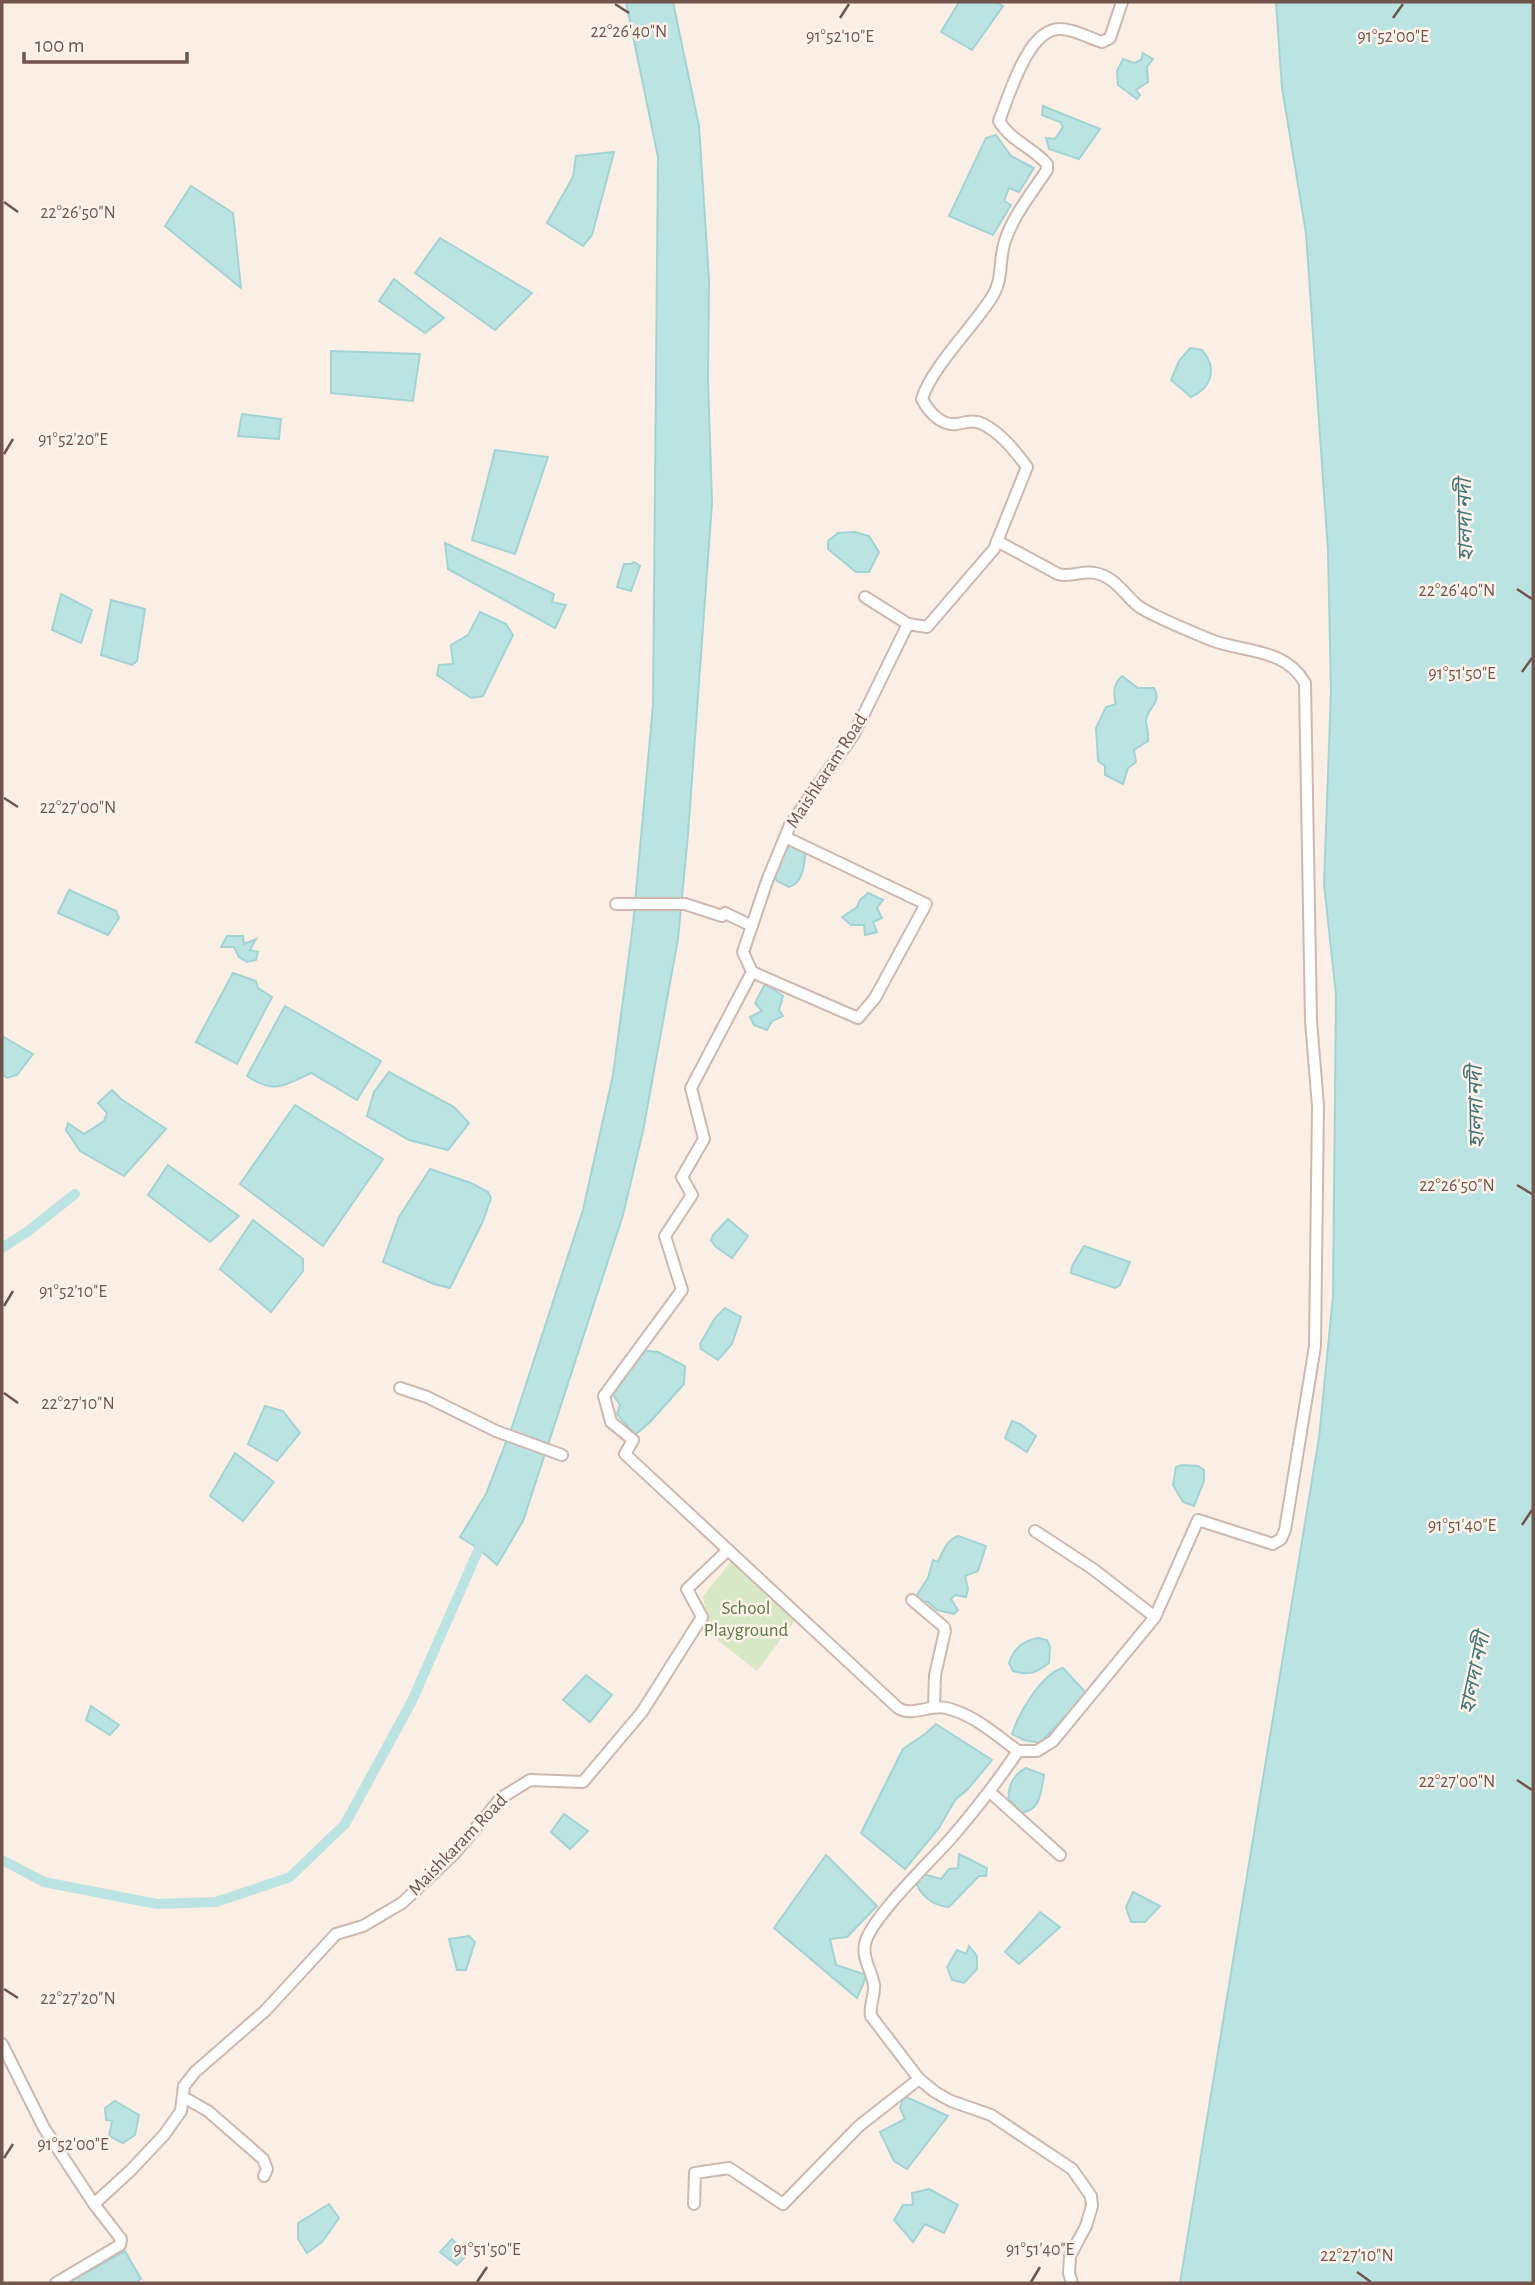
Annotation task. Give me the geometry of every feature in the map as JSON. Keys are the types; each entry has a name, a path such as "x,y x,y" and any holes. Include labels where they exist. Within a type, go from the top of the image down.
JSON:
{"street":[{"path":"865,597 908,624 927,627 994,549 1027,467 1009,443 982,424 968,420 955,425 945,423 926,408 922,399 933,377 993,295 1001,273 1007,235 1016,216 1047,170 1047,164 1042,158 1009,134 999,121 1019,72 1038,37 1054,29 1071,30 1102,42 1110,38 1122,2"},
{"path":"785,837 926,904 875,998 858,1018 752,972 691,1088 705,1139 682,1177 692,1195 665,1236 682,1290 604,1395 611,1422 633,1440 625,1454 898,1708 906,1712 934,1706 953,1710 970,1717 1018,1751 1037,1751 1053,1741 1155,1617 1198,1520 1273,1544 1281,1538 1285,1530 1315,1346 1318,1106 1311,1021 1305,683 1298,671 1288,662 1273,655 1251,652 1211,640 1138,606 1122,587 1104,576 1093,572 1068,577 1058,574 997,541"},
{"name":"Maishkaram Road","path":"752,972 743,952 790,825 854,734 908,624"},
{"path":"616,904 685,904 722,916 725,913 752,926"},
{"path":"400,1388 427,1396 496,1430 562,1455"},
{"path":"1035,1531 1093,1569 1155,1617"},
{"name":"Maishkaram Road","path":"183,2097 184,2086 195,2073 265,2011 336,1934 363,1926 402,1903 454,1854 501,1798 530,1780 583,1782 642,1712 702,1618 687,1589 728,1550"},
{"path":"912,1600 944,1627 945,1631 935,1675 934,1706"},
{"path":"1018,1751 990,1792 951,1839 916,1874 874,1926 865,1943 866,1962 874,1984 869,2007 870,2017 919,2079 935,2092 951,2101 991,2115 1072,2169 1091,2196 1092,2206 1086,2226 1070,2256 1069,2273 1072,2283"},
{"path":"990,1792 1060,1854"},
{"path":"2,2044 7,2069 94,2204 121,2239 120,2245 56,2283"},
{"path":"694,2203 695,2173 729,2168 783,2204 859,2126 919,2079"},
{"path":"94,2204 164,2135 181,2112 183,2097 208,2111 263,2159 267,2169 264,2176"}],"green space":[{"name":"School Playground","path":"733,1559 796,1619 757,1671 710,1634 703,1596"}],"water":[{"path":"626,2 673,2 699,126 709,280 708,380 712,503 688,834 678,939 643,1131 623,1215 523,1521 497,1565 460,1537 486,1494 513,1424 583,1210 613,1075 633,925 653,705 658,157"},
{"path":"959,2 995,2 1003,6 972,50 941,32"},
{"name":"হালদা নদী","path":"1276,2 1533,2 1533,2283 1180,2283 1319,1438 1333,1296 1336,995 1324,884 1331,691 1328,551 1306,233 1282,88"},
{"path":"1143,53 1153,59 1147,67 1148,82 1136,90 1140,95 1137,99 1118,85 1117,71 1123,59 1134,63 1141,60"},
{"path":"1043,106 1100,129 1079,159 1049,149 1046,138 1055,139 1063,127 1060,122 1042,115"},
{"path":"996,135 1011,156 1034,168 1019,192 1009,188 1004,201 1011,205 993,235 949,216 986,138"},
{"path":"614,152 592,235 583,246 547,223 573,177 576,156"},
{"path":"191,186 233,213 241,288 165,226"},
{"path":"440,238 532,293 495,330 415,273"},
{"path":"394,279 444,318 425,333 379,301"},
{"path":"1190,348 1202,350 1211,370 1204,388 1191,397 1171,380 1179,361"},
{"path":"331,351 420,354 413,401 331,393"},
{"path":"242,414 281,419 279,439 238,436"},
{"path":"495,450 548,457 515,554 472,540"},
{"path":"855,532 869,536 879,552 869,572 856,572 828,549 828,541 838,533"},
{"path":"445,543 554,594 552,602 566,605 555,628 448,569"},
{"path":"634,562 640,566 631,591 617,587 624,564"},
{"path":"61,594 92,610 81,643 52,630"},
{"path":"111,600 145,609 137,661 132,665 101,655"},
{"path":"480,612 506,624 513,635 483,696 471,698 437,675 439,665 453,664 451,645 468,635"},
{"path":"1122,676 1138,688 1154,688 1157,698 1147,717 1148,741 1134,750 1136,762 1128,768 1123,784 1105,775 1105,766 1098,761 1096,728 1106,707 1116,704 1114,689"},
{"path":"791,845 805,851 805,856 800,877 789,887 777,881 774,874"},
{"path":"69,890 116,911 119,918 108,935 58,913"},
{"path":"868,893 883,900 877,908 882,918 873,922 877,932 865,935 864,925 851,925 842,917 857,907"},
{"path":"227,936 243,936 244,944 256,939 250,950 258,952 256,960 247,962 239,957 234,947 221,947"},
{"path":"233,973 256,981 258,988 272,997 237,1064 196,1042"},
{"path":"765,984 783,996 779,1010 783,1016 772,1021 767,1030 754,1025 750,1017 762,1011 755,1003"},
{"path":"285,1006 381,1061 357,1100 311,1073 273,1087 247,1076"},
{"path":"2,1036 33,1054 17,1075 7,1078 2,1074"},
{"path":"389,1072 454,1107 469,1123 448,1150 409,1140 367,1116 374,1092"},
{"path":"112,1090 166,1129 124,1176 80,1151 66,1130 68,1123 84,1134 104,1121 107,1113 98,1103"},
{"path":"295,1105 383,1159 323,1246 240,1184"},
{"path":"168,1165 239,1216 210,1242 148,1195"},
{"path":"430,1169 471,1183 488,1192 491,1198 483,1221 450,1288 383,1262 399,1217"},
{"path":"728,1219 748,1236 732,1258 711,1240"},
{"path":"253,1220 303,1259 303,1271 271,1312 220,1269"},
{"path":"1084,1246 1130,1262 1120,1285 1115,1288 1071,1273 1072,1266"},
{"path":"725,1308 741,1317 732,1344 718,1360 701,1349 700,1344 715,1318"},
{"path":"641,1350 658,1352 685,1366 684,1384 635,1435 617,1414 620,1405 611,1392"},
{"path":"265,1406 283,1411 300,1433 277,1461 248,1444"},
{"path":"1012,1421 1036,1436 1027,1452 1005,1438"},
{"path":"235,1453 274,1482 243,1521 210,1496"},
{"path":"1198,1466 1204,1470 1204,1481 1194,1506 1183,1502 1173,1485 1176,1467"},
{"path":"958,1536 986,1546 978,1571 965,1576 968,1589 966,1597 955,1595 951,1599 958,1610 954,1614 937,1610 928,1602 918,1601 917,1595 928,1578 933,1560 938,1562 943,1550"},
{"path":"1038,1638 1047,1640 1050,1647 1049,1663 1032,1673 1013,1671 1009,1663 1016,1649"},
{"path":"1063,1668 1087,1694 1040,1743 1012,1734 1025,1705 1039,1686"},
{"path":"586,1675 612,1695 590,1722 563,1700"},
{"path":"91,1706 119,1725 110,1735 86,1720"},
{"path":"936,1724 992,1760 955,1800 939,1828 905,1869 861,1833 903,1749"},
{"path":"1026,1768 1044,1775 1040,1797 1029,1811 1014,1812 1015,1805 1009,1800 1010,1786 1015,1777"},
{"path":"564,1814 588,1831 570,1849 551,1832"},
{"path":"959,1854 987,1868 986,1876 979,1876 949,1907 934,1903 917,1885 923,1874 941,1879 949,1869 958,1868"},
{"path":"826,1855 877,1906 847,1937 830,1939 836,1965 867,1975 857,1998 774,1928"},
{"path":"1133,1892 1160,1906 1145,1922 1131,1922 1126,1907"},
{"path":"1040,1912 1060,1927 1019,1964 1005,1952"},
{"path":"469,1936 475,1942 466,1970 457,1970 449,1939"},
{"path":"969,1946 977,1956 977,1969 964,1983 952,1980 947,1967 957,1950 966,1954"},
{"path":"904,2096 948,2116 907,2169 894,2161 880,2132 905,2119 900,2108"},
{"path":"115,2101 139,2115 135,2135 123,2143 109,2136 112,2121 106,2120 105,2108"},
{"path":"929,2189 958,2205 944,2233 925,2224 913,2242 894,2220 903,2205 913,2205 912,2193"},
{"path":"329,2204 339,2218 322,2242 307,2253 298,2239 298,2223"},
{"path":"452,2239 467,2255 457,2265 440,2252"},
{"path":"125,2251 141,2279 135,2283 67,2283"}],"waterway":[{"path":"2,1248 75,1194"},
{"path":"2,1860 44,1882 157,1904 216,1902 290,1877 345,1824 412,1701 484,1537"}]}
